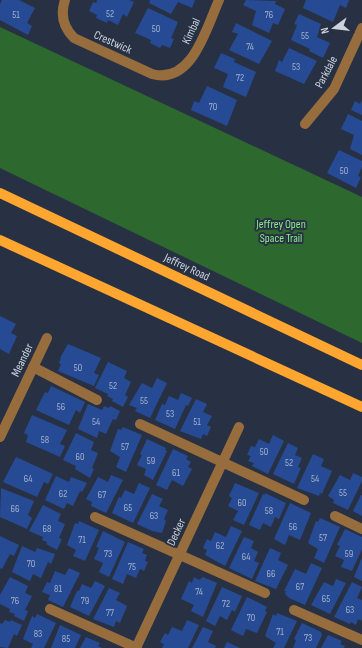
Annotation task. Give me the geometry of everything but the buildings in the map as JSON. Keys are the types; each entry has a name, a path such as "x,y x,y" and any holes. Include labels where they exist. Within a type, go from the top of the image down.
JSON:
{"main road":[{"name":"Jeffrey Road","path":"0,193 362,365"},
{"path":"0,240 362,407"}],"street":[{"name":"Crestwick","path":"65,0 62,8 63,20 67,31 78,40 152,74 161,76 172,75 182,69"},
{"name":"Kimbal","path":"182,69 194,54 219,0"},
{"name":"Parkdale","path":"305,124 334,89 362,28"},
{"name":"Meander","path":"1,429 47,338"},
{"path":"33,367 97,400"},
{"path":"140,424 223,461 304,500"},
{"name":"Decker","path":"137,648 239,427"},
{"path":"335,516 362,529"},
{"path":"95,517 265,593"},
{"path":"50,609 137,648"},
{"path":"294,610 362,640"}],"green space":[{"name":"Jeffrey Open Space Trail","path":"0,27 362,197 362,343 0,168"}]}
